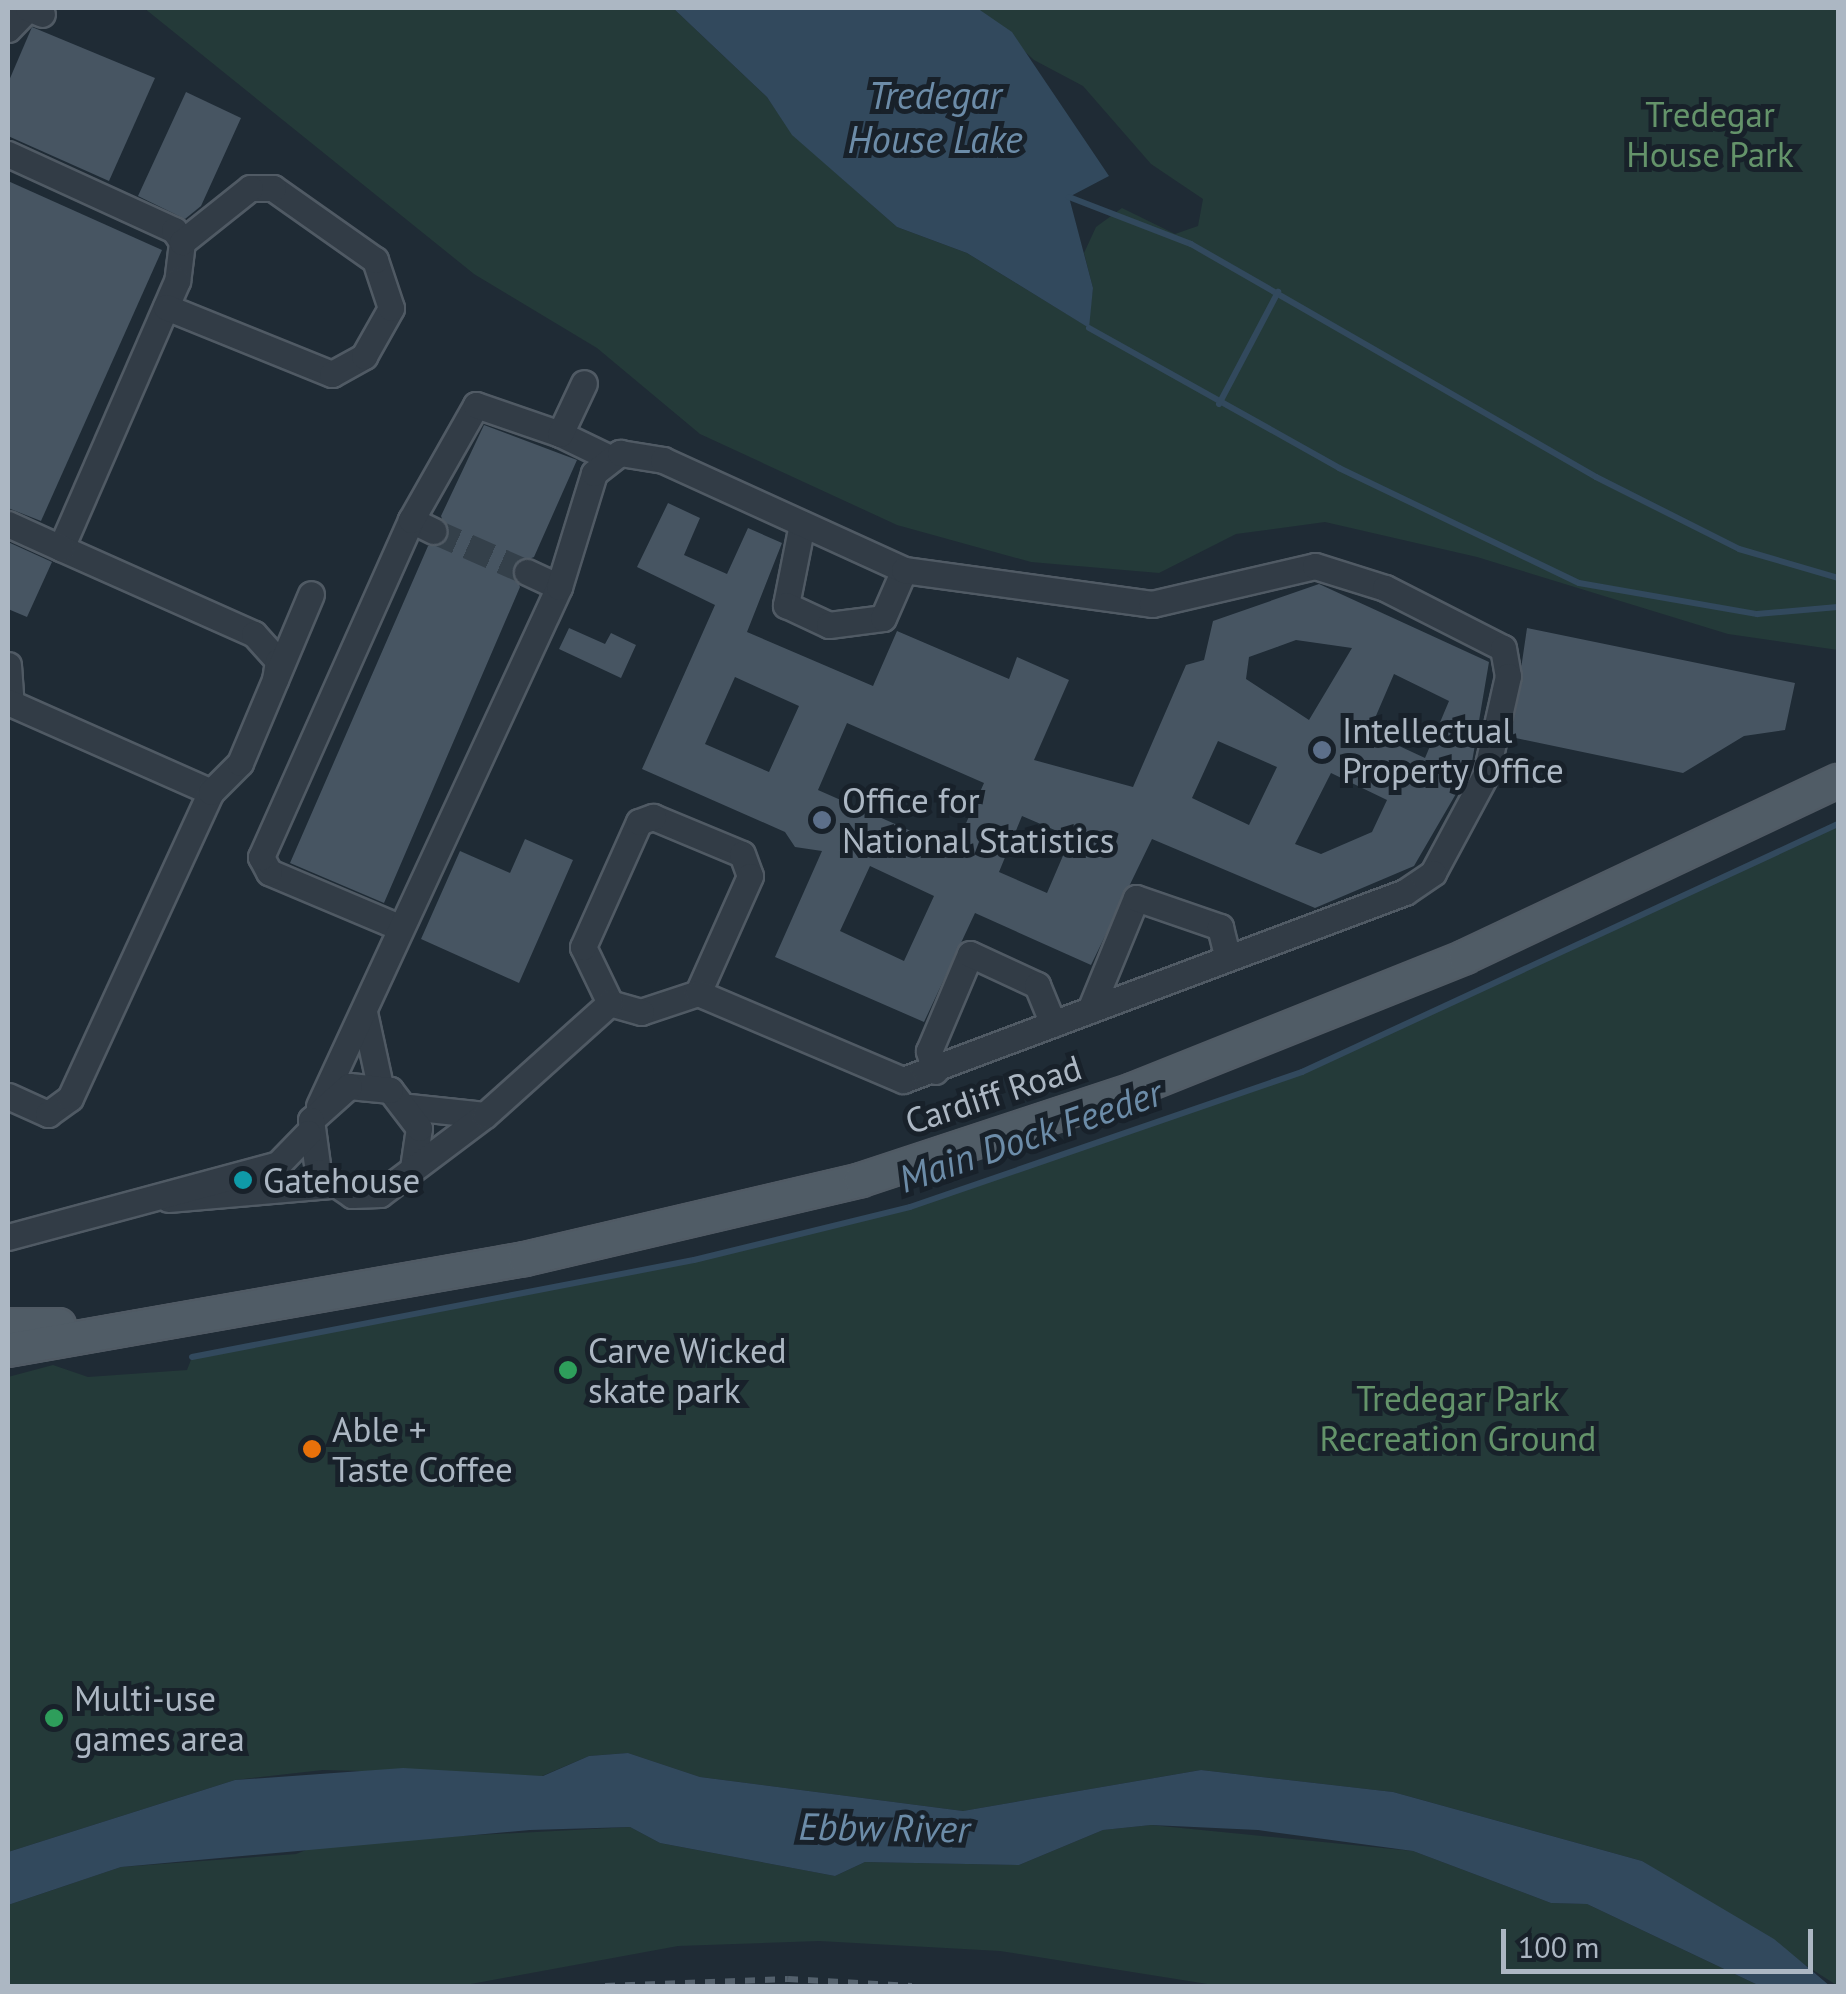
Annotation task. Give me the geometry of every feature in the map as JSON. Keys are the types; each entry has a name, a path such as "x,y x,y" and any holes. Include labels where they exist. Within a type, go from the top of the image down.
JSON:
{"main road":[{"name":"Cardiff Road","path":"8,1350 123,1326 524,1260 860,1180 1133,1090 1446,964 1838,780"},
{"name":"Cardiff Road","path":"8,1325 123,1326"}],"lane":[{"path":"8,29 28,8 42,14"},
{"path":"8,154 174,230 182,242"},
{"path":"60,548 166,307 182,242 250,188 273,188 374,260 390,308 364,356 332,374 166,307"},
{"path":"560,434 584,383"},
{"path":"399,927 269,872 261,857 423,526 476,405 560,434 610,458 654,469 802,524 904,570 1152,604 1315,566 1385,588 1512,650 1486,774 1433,873 1228,958 903,1080 698,992 641,1012 610,1003 583,946 639,822 652,817 750,864 698,992"},
{"path":"166,1198 194,1182 278,1164 308,1133 399,927 560,587 594,473 610,458"},
{"path":"8,524 254,634 278,661 276,679"},
{"path":"802,524 786,605 829,624 883,618 904,570"},
{"path":"527,572 560,587"},
{"path":"8,1096 48,1114 70,1098 211,792 240,763 310,594"},
{"path":"8,665 9,703 211,792"},
{"path":"1090,1010 1136,898 1220,927 1228,958"},
{"path":"935,1071 929,1051 970,954 1037,984 1052,1024"},
{"path":"8,1237 166,1198 330,1185 372,1196 485,1116 610,1003"},
{"path":"363,1007 380,1086"},
{"path":"319,1106 349,1086 380,1086 410,1106 485,1116"},
{"path":"410,1106 420,1146 413,1168"},
{"path":"308,1133 313,1164 330,1185"},
{"path":"8,1222 83,1219"}],"green space":[{"name":"Tredegar House Park","path":"144,8 673,8 767,97 793,135 897,227 967,253 1088,327 1093,288 1084,253 1096,227 1122,208 1175,234 1198,226 1203,199 1151,164 1083,86 1034,60 977,8 1838,8 1838,650 1728,634 1477,557 1325,522 1236,534 1159,573 1031,562 897,525 700,434 597,348 474,274"},
{"name":"Tredegar Park Recreation Ground","path":"1838,824 1838,1986 1642,1861 1393,1792 1201,1770 963,1811 700,1777 628,1753 589,1756 542,1776 323,1770 235,1780 8,1852 8,1377 53,1365 88,1377 187,1370 192,1357 694,1260 910,1207 1302,1072"},
{"path":"1151,1825 1413,1851 1551,1903 1587,1904 1760,1986 1220,1986 1000,1951 819,1941 678,1946 460,1986 8,1986 8,1905 121,1867 296,1854 324,1843 630,1827 660,1843 835,1876 865,1862 1019,1865 1103,1830"}],"water":[{"name":"Tredegar House Lake","path":"673,8 977,8 1012,32 1109,176 1069,197 1093,288 1089,328 967,253 897,227 792,135 767,97"},
{"name":"Ebbw River","path":"628,1753 700,1777 963,1811 1201,1770 1393,1792 1642,1861 1774,1939 1830,1986 1760,1986 1587,1904 1551,1903 1413,1851 1258,1830 1151,1825 1103,1830 1019,1865 865,1862 835,1876 660,1843 630,1827 530,1830 121,1867 8,1905 8,1852 235,1780 403,1768 543,1776 589,1756"}],"building":[{"path":"32,27 155,78 109,181 8,136 8,83"},
{"path":"186,92 241,118 201,206 185,219 138,196"},
{"path":"8,181 162,250 41,521 8,508"},
{"path":"484,425 577,460 534,557 512,566 520,587 384,903 290,863 428,546 449,537 441,516"},
{"path":"668,503 700,518 684,555 727,574 748,528 782,543 747,632 873,686 897,631 1009,679 1017,657 1069,680 1034,760 1133,787 1186,665 1204,660 1213,621 1319,584 1489,662 1471,768 1414,866 1315,908 1152,839 1091,965 975,913 924,1022 775,957 822,851 795,847 785,832 642,769 715,605 637,567","holes":["1296,640 1352,648 1309,720 1246,679 1249,657","1394,674 1449,701 1425,758 1369,732","735,677 799,706 769,772 705,744","847,723 984,783 954,850 818,790","1218,741 1277,767 1249,825 1192,798","1331,773 1387,800 1372,832 1321,854 1295,844","1022,816 1071,837 1047,893 999,872","870,866 934,896 904,961 840,931"]},
{"path":"8,542 52,562 27,617 8,609"},
{"path":"569,628 605,644 611,633 636,645 621,678 559,649"},
{"path":"1527,628 1795,683 1785,730 1744,736 1683,773 1511,737"},
{"path":"525,839 573,860 519,983 421,939 460,851 510,873"}],"waterway":[{"path":"1069,197 1191,244 1596,477 1739,549 1838,578"},
{"path":"1219,404 1278,292"},
{"path":"1089,328 1339,468 1579,583 1757,614 1838,607"},
{"name":"Main Dock Feeder","path":"192,1357 694,1260 910,1207 1302,1072 1838,824"}],"tunnel":[{"path":"434,531 527,572"}],"railway":[{"path":"605,1986 788,1979 912,1986"}],"place":[{"name":"Intellectual Property Office","path":"1322,750"},
{"name":"Office for National Statistics","path":"822,820"},
{"name":"Gatehouse","path":"243,1180"},
{"name":"Carve Wicked skate park","path":"568,1370"},
{"name":"Able + Taste Coffee","path":"312,1449"},
{"name":"Multi-use games area","path":"54,1718"}]}
